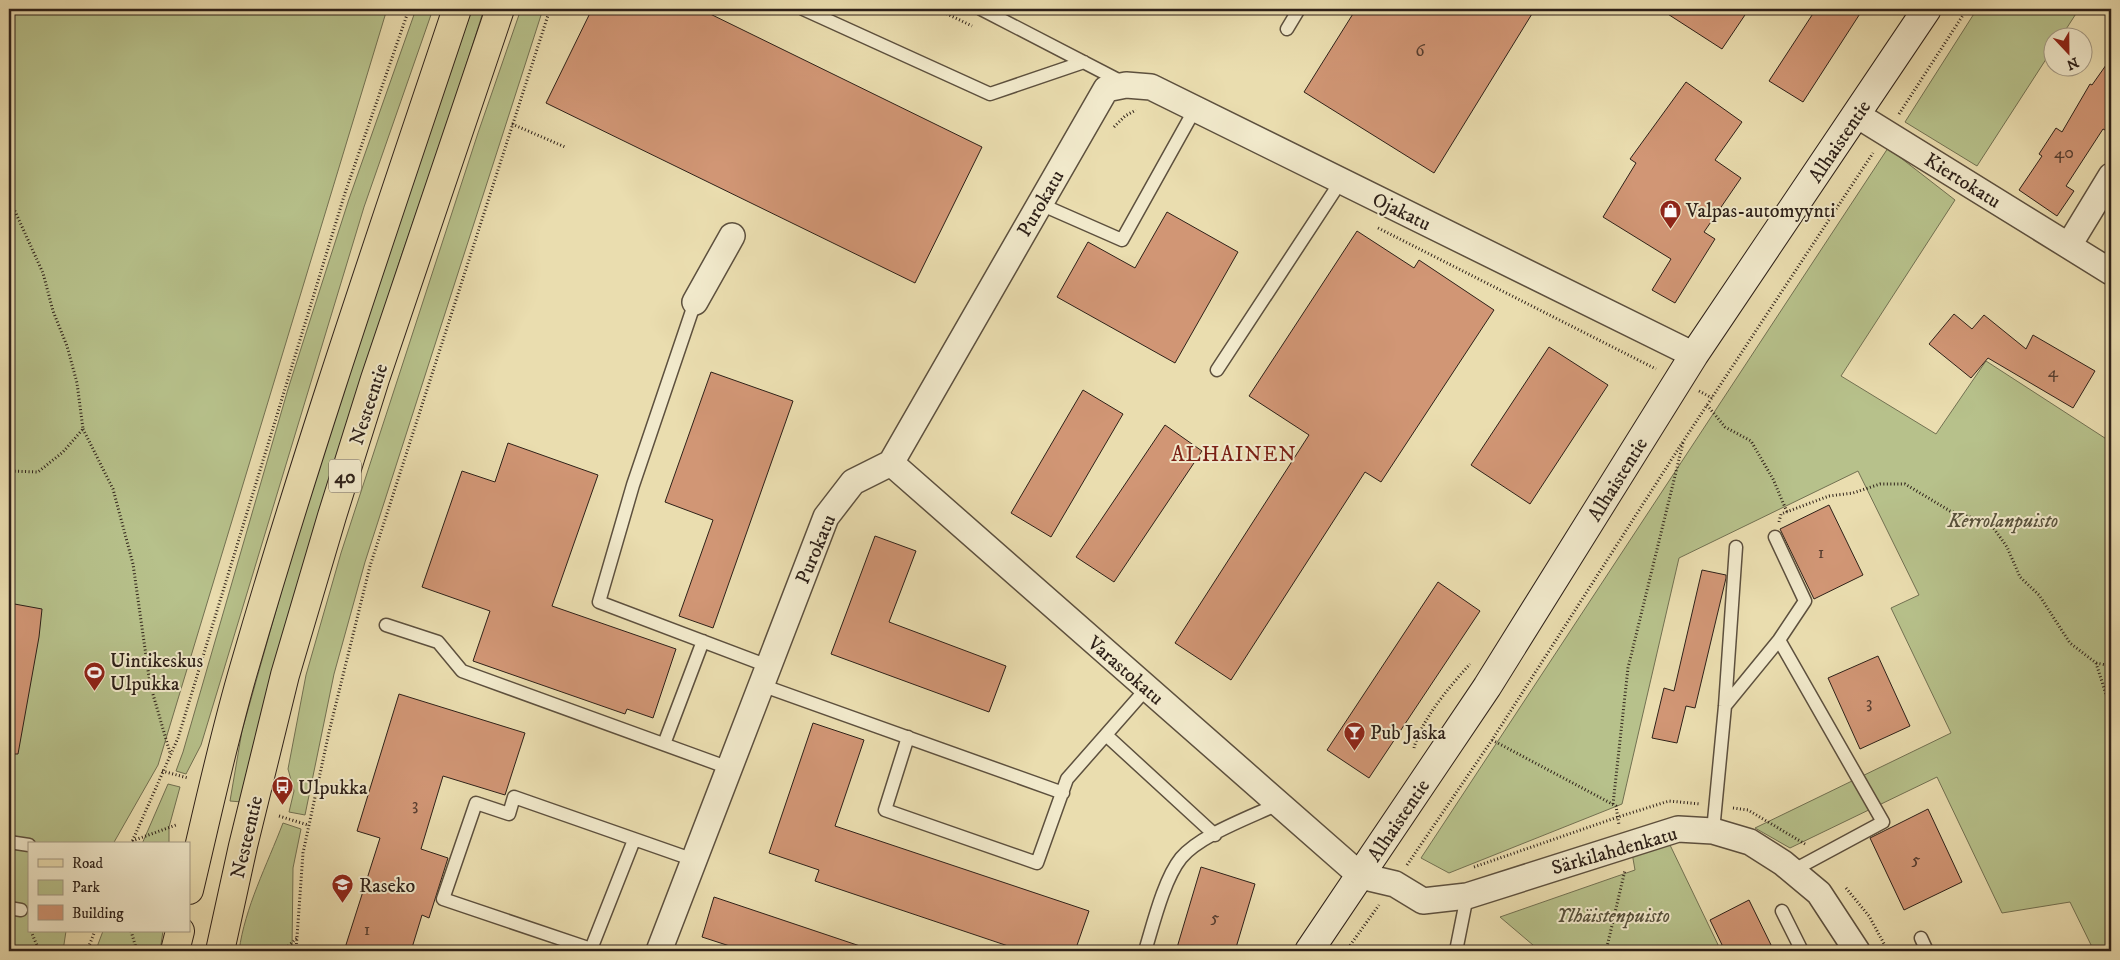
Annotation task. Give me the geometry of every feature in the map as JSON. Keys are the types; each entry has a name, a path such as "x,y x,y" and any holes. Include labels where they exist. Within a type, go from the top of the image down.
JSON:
{"main road":[{"name":"Nesteentie","path":"190,886 244,668 292,505 338,361 457,9"},
{"name":"Nesteentie","path":"220,951 242,846 285,675 375,379 500,9"},
{"path":"175,951 180,932"}],"street":[{"name":"Alhaistentie","path":"1309,951 1487,686 1694,355 1927,9"},
{"name":"Ojakatu","path":"1116,87 1151,87 1694,355"},
{"name":"Purokatu","path":"659,951 826,517 853,482 891,463 1040,204 1116,87"},
{"name":"Kiertokatu","path":"1857,115 2111,272"},
{"path":"2069,245 2111,176"},
{"path":"695,302 732,236"},
{"name":"Varastokatu","path":"891,463 1361,876"},
{"name":"Särkilahdenkatu","path":"1361,876 1395,884 1423,901 1467,896 1622,845 1678,829 1713,832 1750,842 1792,870 1819,893 1857,951"}],"lane":[{"path":"802,9 990,94 1084,62"},
{"path":"981,9 1084,62 1116,87"},
{"path":"1287,29 1299,9"},
{"path":"1040,204 1122,240 1195,109"},
{"path":"1217,370 1341,181"},
{"path":"695,302 633,485 599,602 703,641 765,675 908,737 1062,793"},
{"path":"1725,706 1779,640 1805,601 1775,537"},
{"path":"1713,832 1725,706 1736,547"},
{"path":"386,625 438,642 462,671 729,768"},
{"path":"1779,640 1883,822 1792,870"},
{"path":"664,744 703,641"},
{"path":"908,737 885,810 1038,863 1067,779 1147,688"},
{"path":"1106,735 1215,835"},
{"path":"634,840 591,949 443,899 476,803 509,814 514,797 694,860"},
{"path":"1145,951 1166,886 1181,859 1199,843 1278,804"},
{"path":"9,842 28,844"},
{"path":"1456,951 1467,896"},
{"path":"1782,911 1802,951"},
{"path":"1921,938 1927,951"}],"path":[{"path":"132,842 178,738 345,193 409,9"},
{"path":"296,951 303,852 308,825 370,566 550,9"},
{"path":"1346,951 1395,884 1492,740 1684,440 1967,9"},
{"path":"1112,131 1117,123 1141,108"},
{"path":"512,124 565,147"},
{"path":"9,198 43,273 53,311 67,346 77,383 83,429 113,489 133,564 150,684 170,754"},
{"path":"1707,405 1725,427 1751,441 1773,479 1787,512"},
{"path":"9,471 38,472 63,452 83,429"},
{"path":"1613,804 1628,668 1684,440"},
{"path":"1775,537 1781,514 1829,496 1853,493 1880,484 1905,484 1950,510 1990,523 2007,547 2020,577 2039,595 2070,644 2096,663 2111,666"},
{"path":"1413,752 1417,737 1473,661"},
{"path":"2096,663 2111,710"},
{"path":"1492,740 1616,806 1626,868 1606,951"},
{"path":"162,771 188,778"},
{"path":"279,816 308,825"},
{"path":"132,842 176,825"},
{"path":"31,932 38,948 60,951"},
{"path":"87,951 95,932"},
{"path":"131,932 137,951"},
{"path":"283,951 297,938"}],"green space":[{"path":"9,9 387,9 158,765 114,842 28,842 28,932 66,932 63,951 9,951"},
{"path":"416,9 433,9 364,207 201,745 186,774 176,771 288,389 349,199"},
{"path":"472,9 484,9 400,260 306,555 242,802 230,801 242,731 292,554 385,256"},
{"path":"521,9 543,9 365,562 334,674 305,815 289,812 294,791 288,769 306,675 341,553 478,133"},
{"path":"1977,9 2079,9 2067,28 2042,28 2042,65 1977,166 1905,122"},
{"name":"Kerrolanpuisto","path":"1888,148 1955,200 1841,376 1936,434 1986,361 2111,442 2111,951 2094,951 2070,902 2002,913 1937,777 1790,848 1755,828 1951,733 1891,608 1919,595 1858,471 1679,558 1622,804 1449,873 1421,858"},
{"path":"168,784 180,787 169,827 169,842 143,842"},
{"path":"283,823 301,829 293,868 292,951 239,951 251,902"},
{"name":"Ylhäistenpuisto","path":"1670,845 1721,951 1540,951 1500,917 1635,870 1632,853"},
{"path":"103,932 163,932 160,951 99,951 97,947"}],"building":[{"path":"592,9 700,9 982,147 915,283 546,103"},
{"path":"1356,9 1535,9 1434,173 1304,92"},
{"path":"1660,9 1749,9 1722,49"},
{"path":"1816,9 1863,9 1803,102 1769,81"},
{"path":"2111,58 2111,133 2103,129 2066,186 2074,191 2057,216 2019,190 2042,156 2039,154 2056,128 2062,132 2090,84 2092,85"},
{"path":"1686,82 1742,122 1715,160 1741,178 1704,232 1715,239 1675,303 1652,290 1671,259 1603,217 1636,163 1630,159"},
{"path":"1167,212 1238,252 1175,363 1057,297 1088,242 1135,268"},
{"path":"1357,231 1414,268 1419,260 1494,310 1381,482 1365,472 1231,680 1175,643 1309,435 1249,396"},
{"path":"1954,314 1972,329 1984,315 2026,349 2033,335 2095,371 2073,408 1988,358 1971,378 1929,344"},
{"path":"1549,347 1608,385 1530,504 1471,465"},
{"path":"711,372 793,401 713,628 679,616 713,520 665,502"},
{"path":"1083,390 1123,414 1051,537 1011,513"},
{"path":"1165,425 1202,451 1114,582 1076,557"},
{"path":"508,443 598,475 552,606 676,649 653,718 627,709 625,714 473,661 490,611 422,587 462,471 495,482"},
{"path":"1829,505 1863,575 1814,599 1780,529"},
{"path":"875,536 916,551 889,622 1006,666 989,712 831,654"},
{"path":"1702,570 1726,575 1726,578 1695,708 1686,706 1677,743 1652,738 1664,688 1674,691"},
{"path":"1438,582 1480,611 1369,778 1327,750"},
{"path":"9,603 42,609 39,637 18,754 9,754"},
{"path":"1878,656 1910,726 1860,749 1828,678"},
{"path":"399,694 525,733 505,795 443,776 421,849 448,858 429,918 422,915 411,951 344,951 380,838 357,831"},
{"path":"813,723 864,740 835,826 1089,911 1075,951 1023,951 815,881 819,870 769,853"},
{"path":"1928,809 1962,882 1904,910 1870,838"},
{"path":"1201,867 1255,884 1235,951 1176,951"},
{"path":"714,897 866,948 866,951 745,951 702,937"},
{"path":"1749,900 1774,951 1725,951 1710,920"}],"place":[{"name":"Valpas-automyynti","path":"1670,229"},
{"name":"Uintikeskus Ulpukka","path":"94,691"},
{"name":"Pub Jaska","path":"1354,751"},
{"name":"Ulpukka","path":"282,806"},
{"name":"Raseko","path":"343,904"}],"district":[{"name":"ALHAINEN","path":"1234,454"}]}
